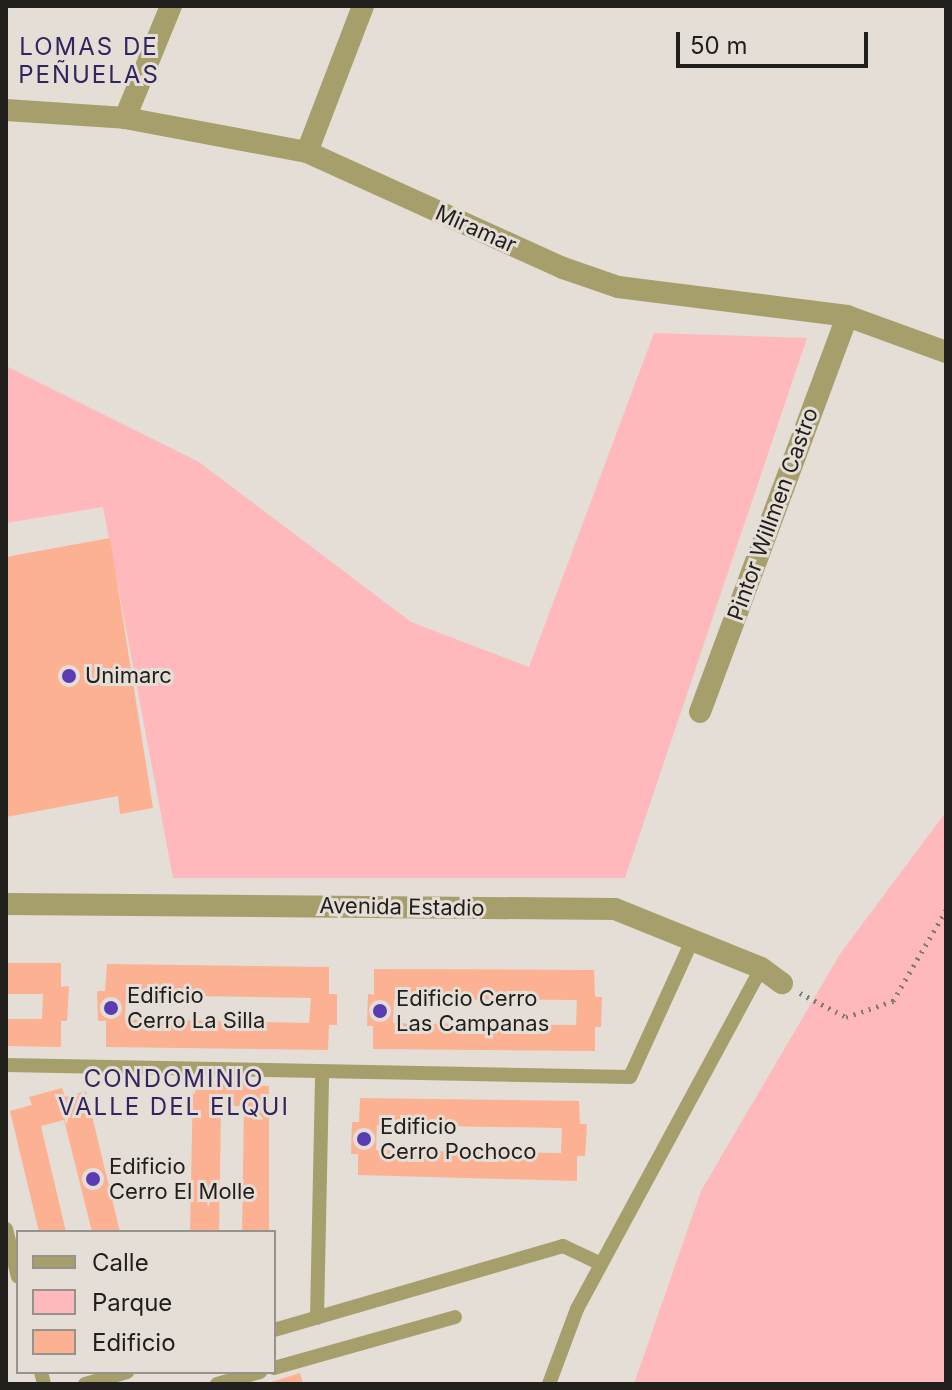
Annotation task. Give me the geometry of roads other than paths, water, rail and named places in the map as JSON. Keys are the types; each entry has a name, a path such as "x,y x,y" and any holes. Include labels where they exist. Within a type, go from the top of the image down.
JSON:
{"street":[{"path":"125,118 171,6"},
{"path":"307,152 363,6"},
{"name":"Miramar","path":"6,110 125,118 307,152 563,268 618,287 847,316 946,352"},
{"name":"Pintor Willmen Castro","path":"700,712 847,316"},
{"name":"Avenida Estadio","path":"6,904 615,909 761,968 782,983"}],"lane":[{"path":"6,1065 630,1077 693,939"},
{"path":"549,1384 577,1309 761,968"},
{"path":"317,1318 322,1072"},
{"path":"6,1229 16,1269"},
{"path":"276,1329 563,1246 601,1264"},
{"path":"276,1367 455,1317"},
{"path":"85,1384 120,1374"},
{"path":"217,1384 253,1374"}],"place":[{"name":"Unimarc","path":"69,676"},
{"name":"Edificio Cerro La Silla","path":"111,1008"},
{"name":"Edificio Cerro Las Campanas","path":"380,1011"},
{"name":"Edificio Cerro Pochoco","path":"364,1139"},
{"name":"Edificio Cerro El Molle","path":"93,1179"}],"district":[{"name":"LOMAS DE PEÑUELAS","path":"89,61"},
{"name":"CONDOMINIO VALLE DEL ELQUI","path":"174,1093"}]}
